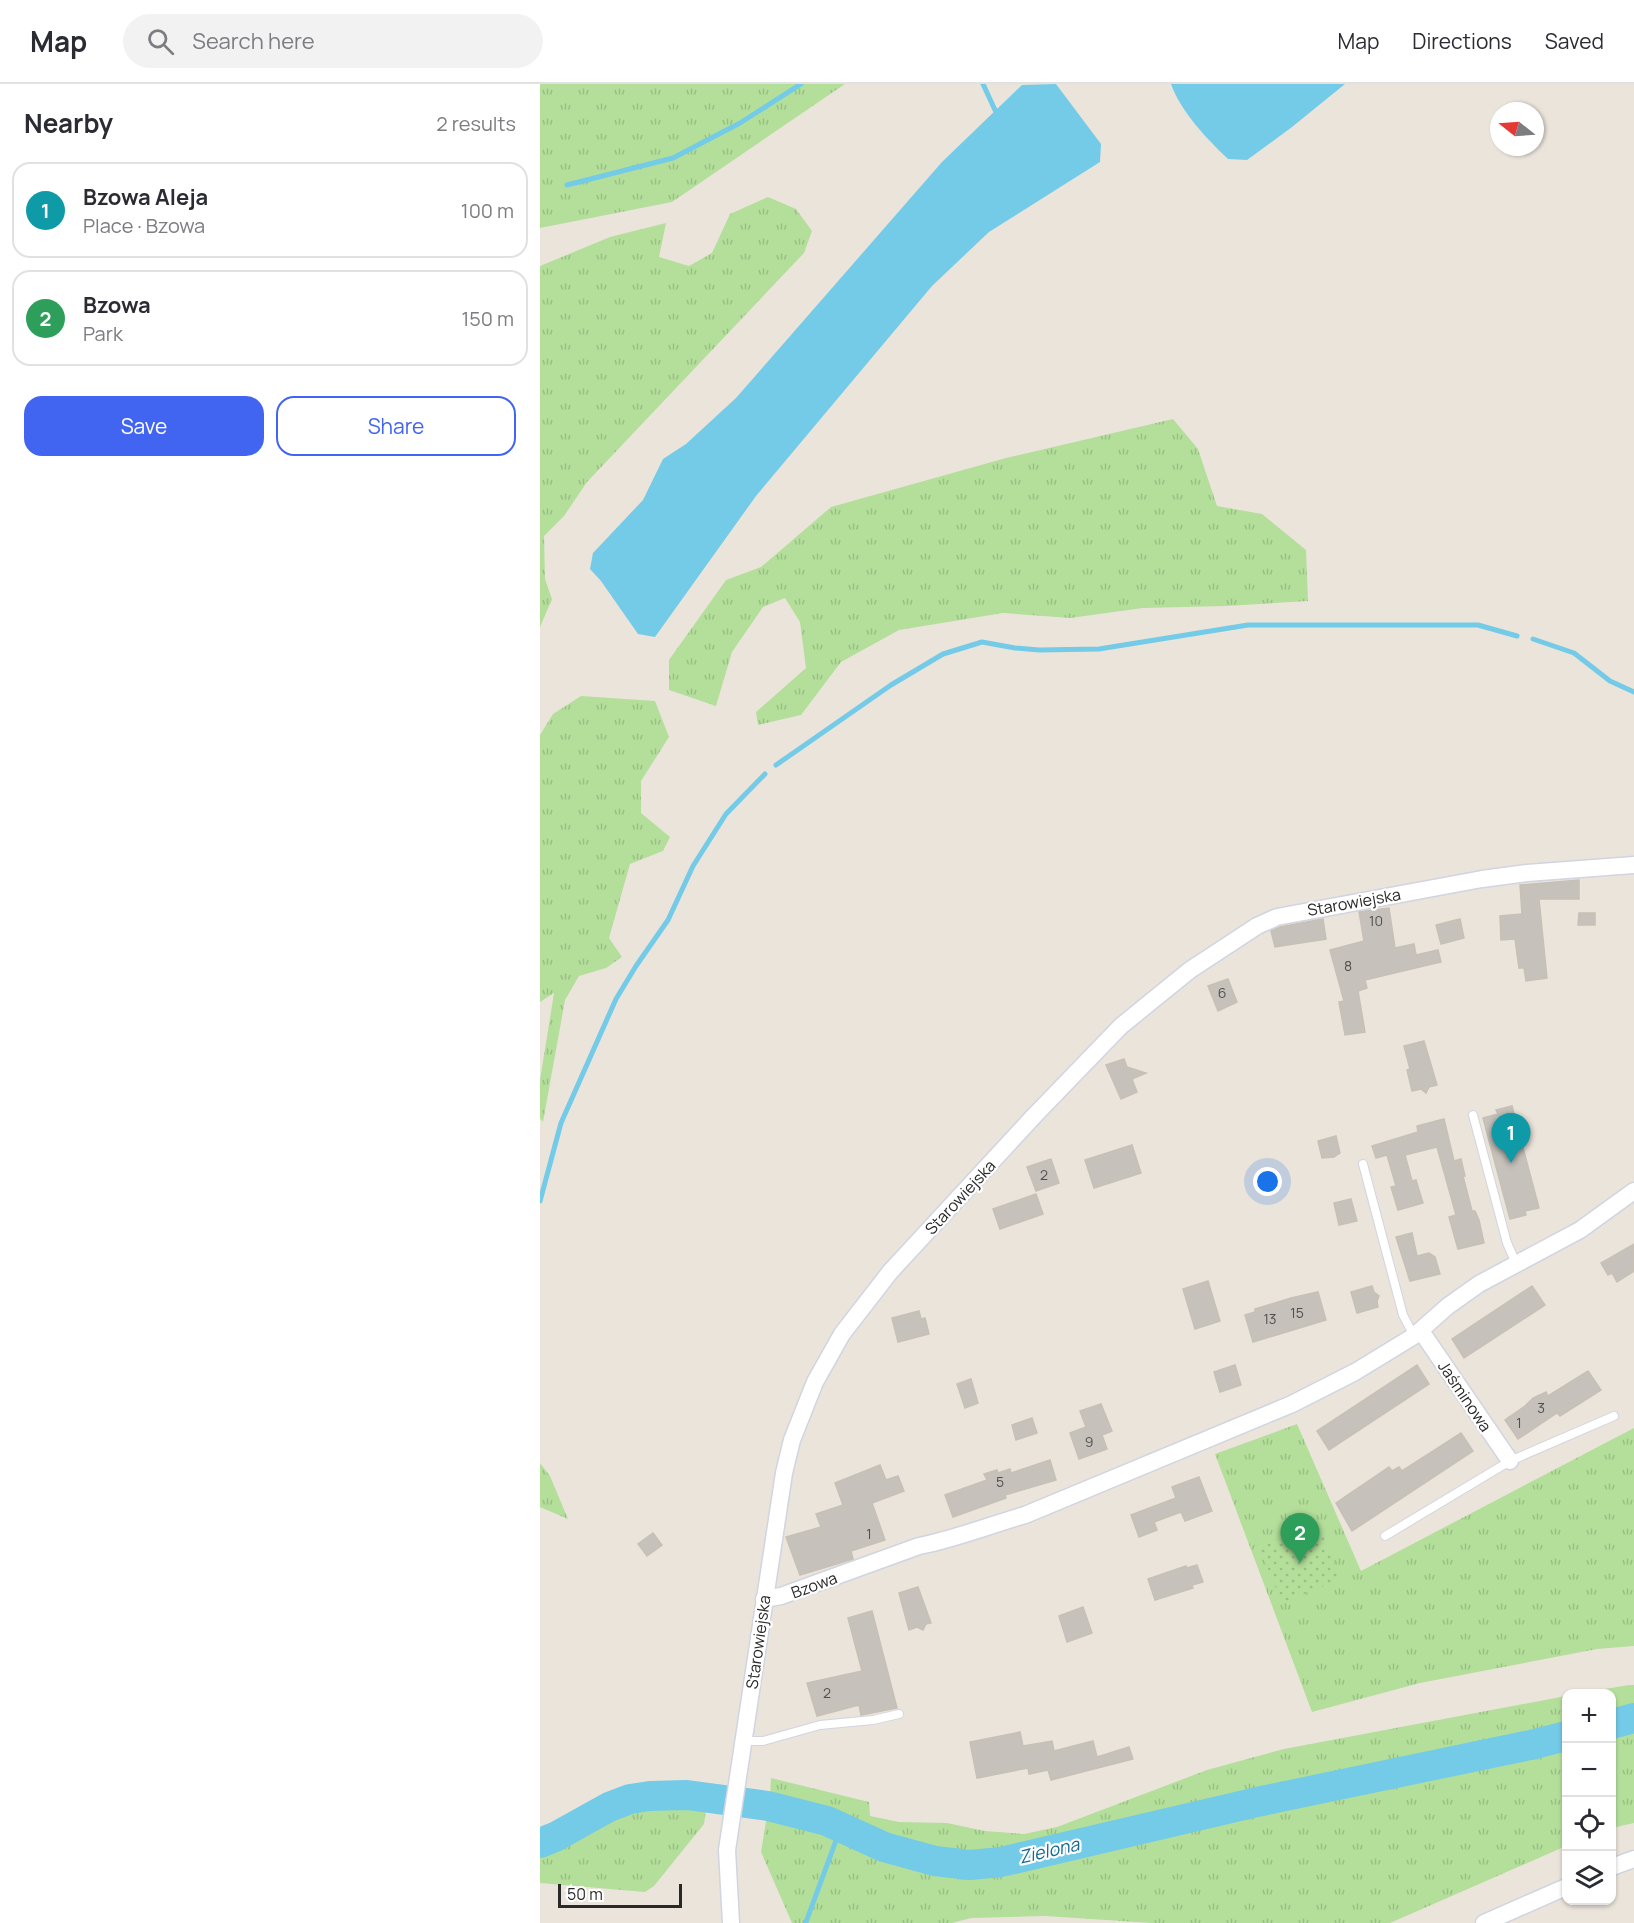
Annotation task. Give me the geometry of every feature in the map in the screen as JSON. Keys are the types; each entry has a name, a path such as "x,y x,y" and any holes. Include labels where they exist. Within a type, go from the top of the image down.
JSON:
{"street":[{"name":"Starowiejska","path":"731,1923 727,1860 730,1825 784,1473 792,1440 815,1383 842,1335 890,1272 1034,1116 1121,1026 1190,970 1257,926 1277,916 1482,879 1527,873 1634,865"},
{"name":"Bzowa","path":"764,1599 781,1596 920,1546 942,1542 1025,1515 1292,1404 1374,1361 1417,1333 1479,1284 1580,1230 1634,1191"},
{"name":"Jaśminowa","path":"1417,1333 1509,1461"},
{"path":"1616,1865 1634,1859"},
{"path":"1484,1923 1562,1889"}],"lane":[{"path":"1473,1115 1507,1243 1516,1263"},
{"path":"1363,1164 1403,1315 1417,1333"},
{"path":"1385,1536 1509,1461 1614,1416"},
{"path":"744,1741 763,1741 820,1725 873,1720 899,1714"}],"green space":[{"path":"540,84 845,84 672,202 540,228"},
{"path":"768,197 796,209 812,231 804,253 587,482 564,516 544,536 545,579 552,599 540,627 540,266 610,237 666,223 659,257 689,266 712,253 730,214"},
{"path":"1173,419 1198,449 1217,506 1262,514 1306,550 1308,601 1143,608 1070,618 1003,613 899,630 841,662 801,715 758,725 756,712 806,668 800,622 785,598 763,607 732,652 716,706 669,690 669,660 726,580 761,567 831,507 1006,458"},
{"path":"581,696 655,701 669,737 641,781 641,813 670,837 663,851 630,864 609,938 622,957 606,968 579,976 565,1000 543,1122 540,1118 540,1080 554,993 540,1002 540,735 553,714"},
{"path":"1297,1424 1361,1571 1634,1428 1634,1646 1597,1649 1420,1683 1312,1712 1215,1454"},
{"path":"540,1463 550,1476 568,1519 540,1507"},
{"path":"1317,1522 1341,1579 1282,1603 1259,1547"},
{"path":"1634,1685 1634,1823 1616,1827 1616,1689 1605,1689"},
{"path":"1562,1697 1562,1848 1390,1923 1152,1923 1045,1916 971,1918 952,1923 792,1923 761,1852 771,1778 869,1802 870,1816 899,1822 947,1823 985,1831 1024,1834 1057,1827 1207,1770 1284,1749"},
{"path":"666,1800 685,1800 706,1810 704,1824 654,1886 645,1892 540,1883 540,1853 613,1816"}],"water":[{"path":"1056,84 1101,144 1100,162 989,232 932,286 756,496 655,637 638,634 590,569 593,553 643,500 663,459 686,444 736,398 942,162 1022,85"},
{"path":"1171,84 1345,84 1247,160 1228,159 1220,151 1181,105"}],"building":[{"path":"1579,880 1579,899 1539,899 1547,978 1526,981 1524,968 1519,968 1515,939 1501,940 1500,916 1522,914 1520,885"},
{"path":"1389,908 1395,948 1414,944 1416,955 1438,950 1441,962 1365,980 1367,988 1358,991 1365,1032 1345,1035 1339,1002 1344,1001 1330,950 1364,941 1359,912"},
{"path":"1579,913 1595,913 1595,925 1578,925"},
{"path":"1323,919 1326,939 1275,947 1271,931 1280,927"},
{"path":"1460,919 1464,938 1441,944 1436,925"},
{"path":"1228,979 1237,1002 1218,1011 1208,986"},
{"path":"1424,1041 1437,1085 1429,1087 1426,1093 1421,1089 1412,1091 1407,1070 1410,1069 1404,1046"},
{"path":"1124,1059 1127,1067 1146,1073 1132,1079 1137,1092 1121,1099 1106,1065"},
{"path":"1512,1106 1539,1208 1525,1211 1526,1215 1510,1219 1483,1118 1498,1114 1496,1110"},
{"path":"1444,1119 1454,1161 1461,1159 1472,1211 1475,1211 1479,1220 1484,1243 1458,1249 1449,1217 1456,1215 1437,1147 1405,1155 1412,1181 1416,1180 1423,1203 1398,1210 1391,1187 1396,1186 1387,1155 1376,1158 1372,1146 1418,1132 1417,1126"},
{"path":"1336,1136 1340,1153 1334,1157 1322,1158 1318,1141"},
{"path":"1132,1145 1141,1173 1094,1188 1085,1160"},
{"path":"1051,1159 1059,1183 1036,1191 1027,1167"},
{"path":"1036,1194 1043,1214 1000,1229 993,1209"},
{"path":"1351,1199 1357,1221 1339,1225 1334,1203"},
{"path":"1412,1233 1417,1256 1429,1253 1435,1257 1440,1274 1410,1281 1396,1237"},
{"path":"1634,1244 1634,1271 1617,1282 1612,1273 1608,1275 1601,1263"},
{"path":"1208,1281 1220,1321 1195,1329 1183,1289"},
{"path":"1372,1286 1374,1292 1379,1296 1378,1307 1357,1313 1351,1292"},
{"path":"1532,1286 1545,1305 1464,1358 1452,1339"},
{"path":"1318,1292 1326,1320 1253,1342 1245,1315 1255,1312 1255,1309"},
{"path":"919,1311 921,1319 925,1318 929,1334 898,1342 892,1318"},
{"path":"1235,1365 1241,1385 1220,1392 1214,1372"},
{"path":"1417,1365 1429,1384 1329,1450 1317,1431"},
{"path":"1588,1371 1601,1390 1560,1416 1557,1413 1518,1439 1505,1420 1533,1398 1546,1392 1548,1396"},
{"path":"971,1379 978,1403 965,1408 957,1384"},
{"path":"1101,1404 1112,1431 1102,1435 1107,1449 1079,1459 1070,1433 1086,1427 1080,1411"},
{"path":"1032,1418 1037,1433 1016,1440 1012,1425"},
{"path":"1461,1433 1473,1451 1352,1531 1336,1503 1389,1467 1392,1471 1399,1467 1402,1471"},
{"path":"1050,1460 1056,1480 1005,1495 1006,1498 953,1517 945,1495 987,1480 984,1474 1010,1469 1011,1473"},
{"path":"880,1465 886,1480 898,1476 904,1491 872,1503 885,1540 851,1551 853,1559 800,1575 786,1537 821,1527 816,1514 843,1505 835,1483"},
{"path":"1199,1477 1212,1511 1185,1521 1181,1512 1154,1522 1157,1530 1139,1537 1131,1515 1176,1498 1172,1487"},
{"path":"653,1533 662,1545 647,1556 638,1544"},
{"path":"1197,1565 1203,1582 1192,1585 1193,1588 1155,1600 1148,1579 1186,1566 1187,1568"},
{"path":"918,1587 931,1623 926,1624 923,1630 917,1627 909,1630 899,1593"},
{"path":"1083,1607 1092,1633 1067,1642 1059,1616"},
{"path":"872,1611 897,1708 861,1715 859,1705 817,1716 807,1683 862,1671 848,1618"},
{"path":"1020,1732 1023,1746 1052,1741 1054,1751 1093,1741 1097,1757 1129,1747 1133,1759 1051,1780 1048,1770 1029,1774 1028,1768 977,1778 970,1742"}],"waterway":[{"path":"567,185 673,158 740,123 801,84"},
{"path":"983,84 995,110"},
{"path":"776,765 891,685 943,654 982,642 1039,650 1099,649 1248,625 1478,625 1517,636"},
{"path":"1533,639 1574,653 1610,681 1634,692"},
{"path":"540,1201 561,1123 616,999 668,920 693,866 726,814 765,774"},
{"name":"Zielona","path":"1616,1723 1634,1718"},
{"name":"Zielona","path":"540,1843 609,1807 630,1799 687,1795 768,1806 827,1821 884,1847 935,1861 970,1865 1001,1862 1257,1802 1562,1737"},
{"path":"806,1922 841,1827"}],"place":[{"name":"Bzowa Aleja","path":"1511,1163"},
{"name":"Bzowa","path":"1300,1563"}]}
